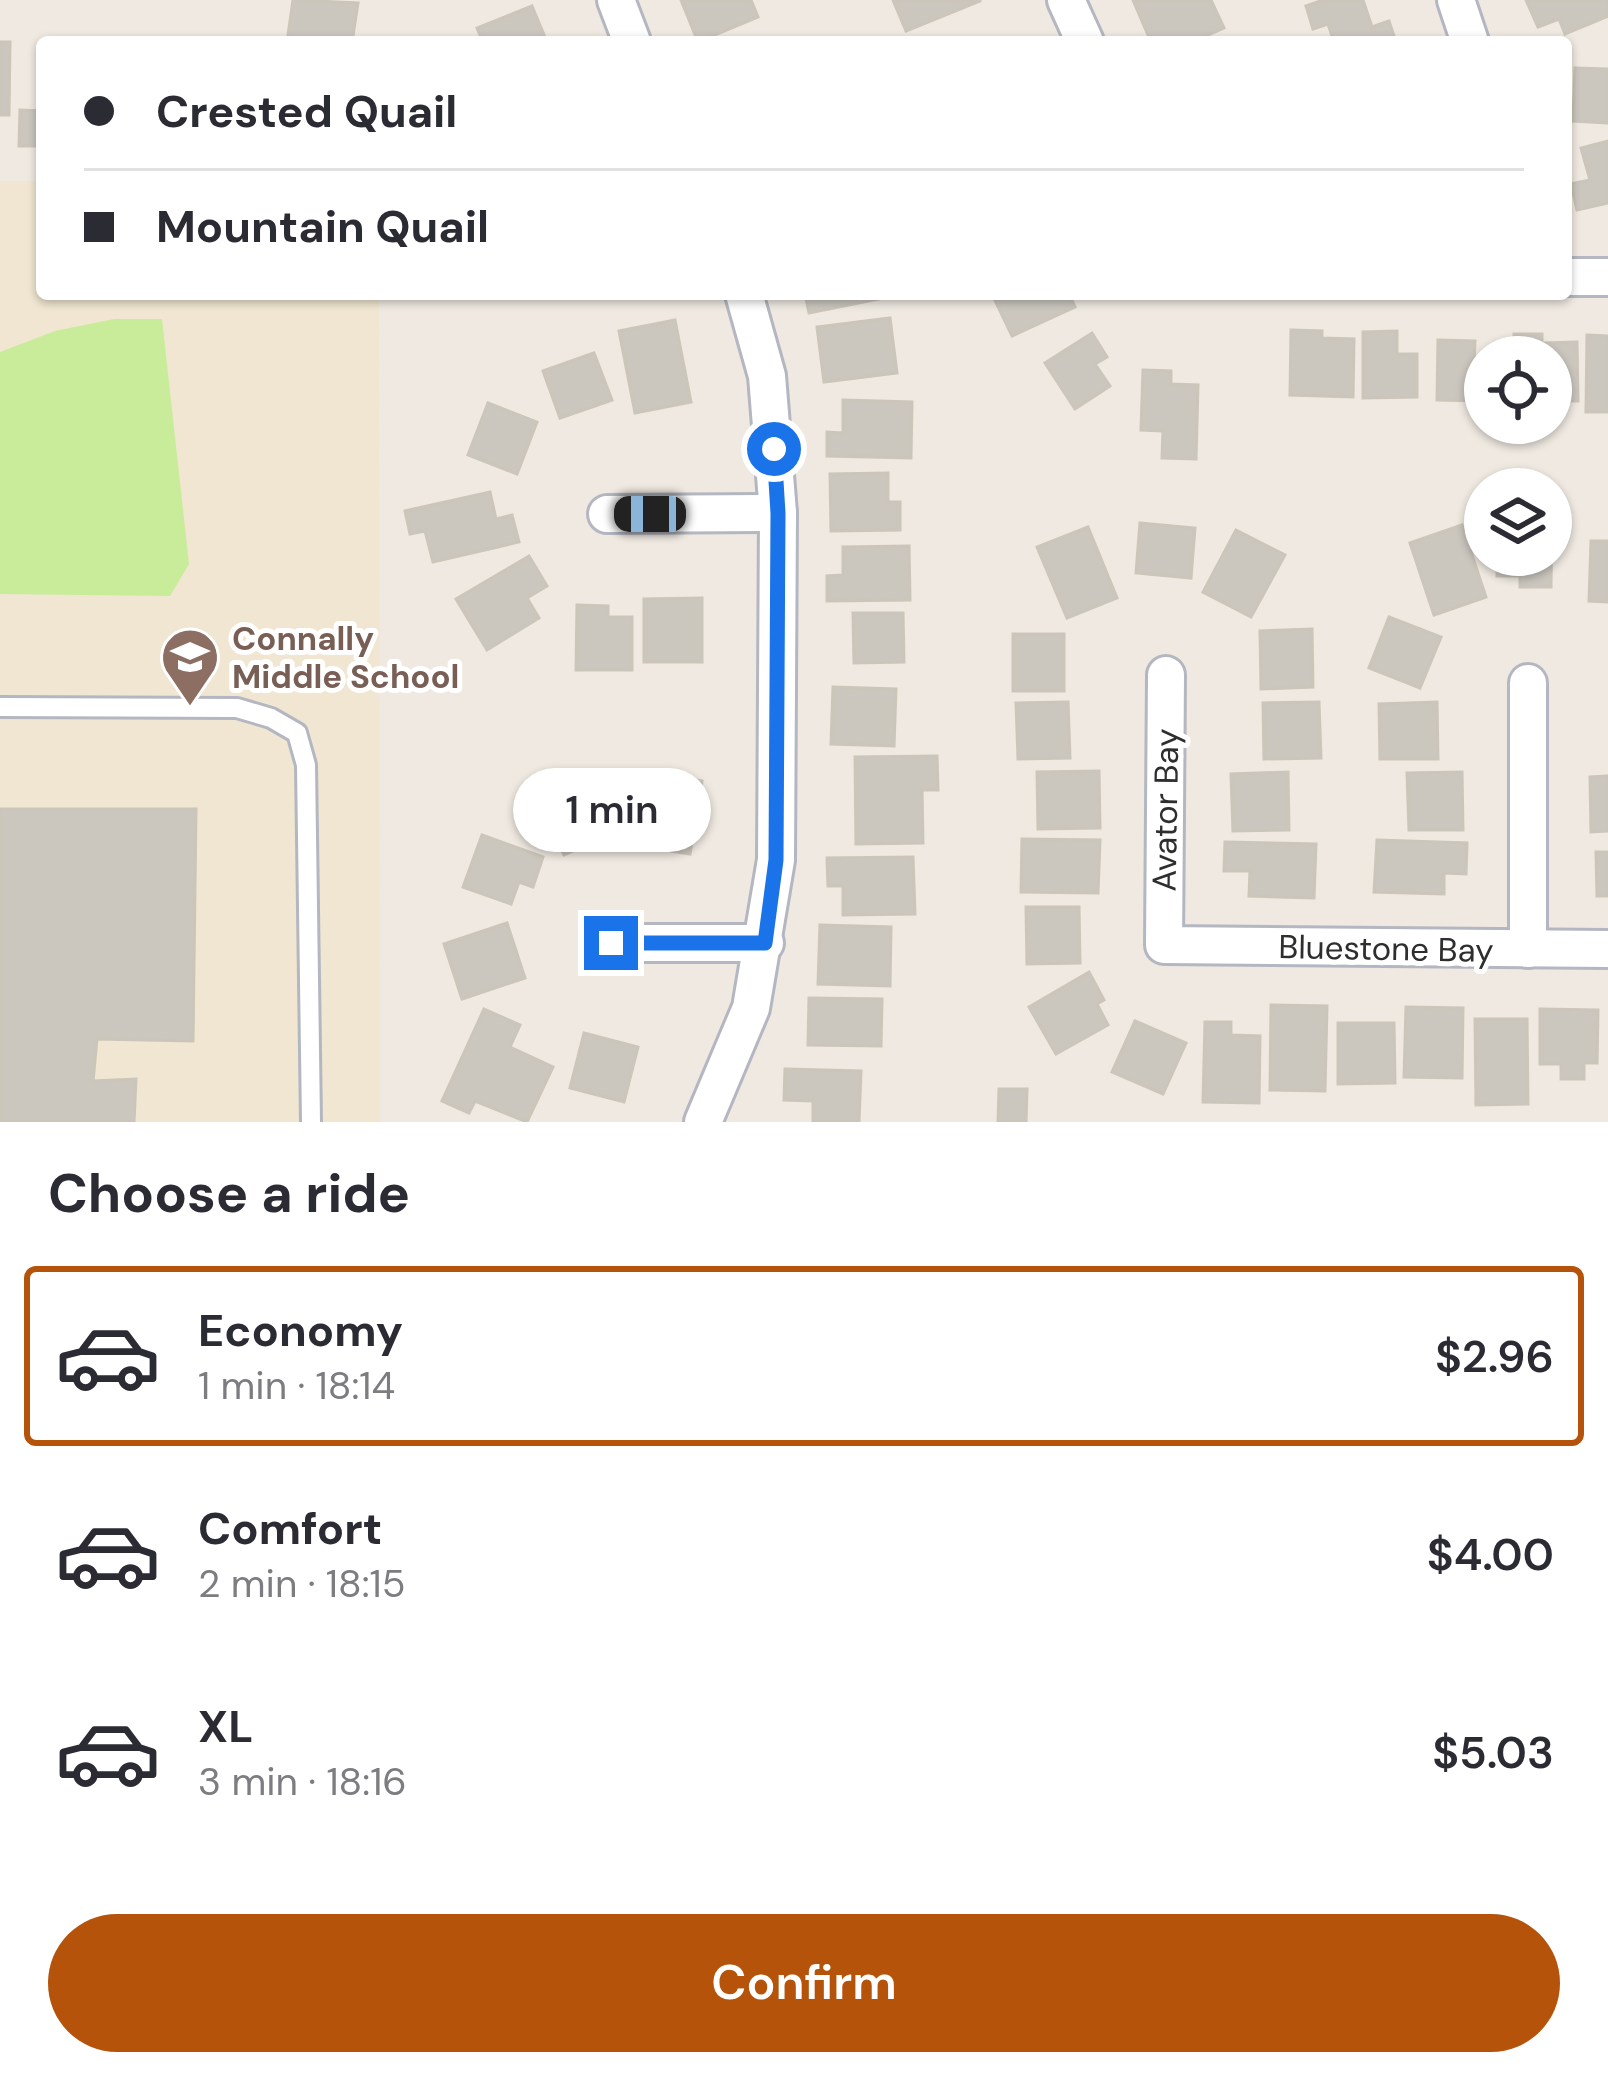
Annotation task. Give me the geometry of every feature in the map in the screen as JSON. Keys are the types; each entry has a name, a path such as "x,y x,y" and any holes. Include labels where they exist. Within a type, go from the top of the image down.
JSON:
{"street":[{"path":"616,0 630,36"},
{"path":"1066,0 1082,36"},
{"path":"1456,0 1468,36"},
{"path":"1572,277 1608,278"},
{"path":"703,1122 751,1008 776,860 778,513 767,376 746,300"},
{"path":"607,514 778,513"},
{"name":"Avator Bay","path":"1164,944 1166,675"},
{"path":"1528,683 1528,950"},
{"path":"611,943 765,943"},
{"name":"Bluestone Bay","path":"1164,944 1608,949"}],"lane":[{"path":"0,707 237,709 271,718 297,733 306,765 311,1122"}],"shaded area":[{"name":"Connally Middle School","path":"0,181 36,181 36,300 379,300 380,1122 0,1122"}],"green space":[{"path":"114,319 162,319 189,564 170,596 0,594 0,352 55,331"}],"building":[{"path":"293,0 358,3 353,36 288,36"},
{"path":"681,0 751,0 758,17 712,36 696,36"},
{"path":"893,0 980,0 980,1 906,31"},
{"path":"1133,0 1211,0 1224,28 1206,36 1148,36"},
{"path":"1323,0 1363,0 1372,27 1389,21 1394,36 1332,36 1328,24 1313,29 1306,6"},
{"path":"1526,0 1608,0 1608,16 1565,34 1559,19 1538,27"},
{"path":"532,6 544,36 480,36 477,28"},
{"path":"0,42 10,42 9,115 0,115"},
{"path":"1575,68 1608,69 1608,123 1573,121"},
{"path":"20,110 36,111 36,146 19,146"},
{"path":"1608,141 1608,203 1577,210 1572,184 1590,180 1581,148"},
{"path":"806,300 874,300 809,313"},
{"path":"995,300 1072,300 1075,307 1012,336"},
{"path":"890,318 897,373 824,382 817,327"},
{"path":"675,320 691,402 635,413 619,331"},
{"path":"1291,330 1354,339 1353,397 1290,395"},
{"path":"1397,331 1397,354 1417,354 1417,397 1363,398 1363,332"},
{"path":"1092,333 1107,357 1095,364 1110,386 1075,409 1045,363"},
{"path":"1587,335 1608,336 1608,412 1586,412"},
{"path":"1438,340 1464,341 1464,401 1437,400"},
{"path":"1572,342 1577,342 1578,401 1572,401"},
{"path":"594,353 612,400 560,418 543,371"},
{"path":"1143,370 1171,371 1171,384 1198,385 1196,459 1162,458 1163,431 1141,430"},
{"path":"843,400 912,402 911,458 827,456 827,432 843,433"},
{"path":"488,403 537,422 517,474 468,455"},
{"path":"888,473 888,502 900,502 900,530 831,531 830,474"},
{"path":"490,492 496,519 512,515 519,542 433,562 425,531 410,534 405,511"},
{"path":"1140,523 1195,528 1191,578 1136,573"},
{"path":"1462,525 1464,576 1479,576 1486,597 1434,615 1410,543"},
{"path":"1088,527 1117,598 1067,618 1037,547"},
{"path":"1236,530 1285,555 1251,617 1203,592"},
{"path":"1591,541 1608,541 1608,602 1589,601"},
{"path":"909,546 910,600 827,601 827,576 843,575 843,547"},
{"path":"529,556 547,586 527,598 539,618 487,650 456,599"},
{"path":"1520,576 1551,576 1551,587 1520,587"},
{"path":"702,598 702,662 644,662 644,599"},
{"path":"577,605 608,606 608,617 632,617 632,670 576,670"},
{"path":"853,613 903,613 904,662 854,663"},
{"path":"1389,617 1441,637 1420,688 1369,668"},
{"path":"1312,629 1313,687 1261,689 1260,631"},
{"path":"1013,634 1064,634 1064,691 1013,691"},
{"path":"833,687 896,689 894,746 831,744"},
{"path":"1068,702 1070,758 1018,759 1016,703"},
{"path":"1319,702 1321,758 1264,759 1263,703"},
{"path":"1437,702 1438,759 1380,759 1379,704"},
{"path":"937,756 938,790 922,790 923,843 856,844 855,757"},
{"path":"1099,771 1100,828 1038,829 1037,772"},
{"path":"645,772 702,781 690,854 633,845"},
{"path":"1288,772 1289,830 1233,831 1231,774"},
{"path":"1462,772 1463,830 1409,830 1407,773"},
{"path":"1608,776 1608,831 1591,832 1590,777"},
{"path":"594,782 617,830 564,855 541,806"},
{"path":"0,809 196,809 193,1041 97,1039 93,1081 136,1079 134,1122 0,1122"},
{"path":"482,835 543,857 533,887 519,882 511,904 463,887"},
{"path":"1022,839 1100,840 1098,893 1021,892"},
{"path":"1377,840 1467,843 1466,874 1444,873 1444,894 1374,892"},
{"path":"1225,842 1316,844 1314,898 1249,896 1250,871 1224,871"},
{"path":"1596,852 1608,852 1608,896 1597,896"},
{"path":"913,857 915,914 843,915 843,886 828,886 827,858"},
{"path":"1026,907 1079,907 1080,963 1027,964"},
{"path":"507,923 525,978 462,999 444,944"},
{"path":"820,925 891,927 890,986 818,984"},
{"path":"1089,972 1104,1000 1097,1004 1108,1025 1056,1054 1029,1007"},
{"path":"809,998 882,999 881,1046 808,1045"},
{"path":"1271,1005 1327,1006 1325,1091 1270,1090"},
{"path":"1406,1007 1463,1008 1462,1078 1404,1077"},
{"path":"484,1009 520,1025 510,1047 553,1067 527,1122 475,1101 469,1113 442,1101"},
{"path":"1540,1009 1598,1010 1597,1063 1584,1063 1584,1079 1561,1079 1561,1064 1540,1064"},
{"path":"1475,1019 1527,1019 1528,1104 1476,1105"},
{"path":"1135,1021 1186,1043 1163,1094 1112,1072"},
{"path":"1205,1022 1231,1022 1231,1035 1260,1036 1259,1103 1203,1102"},
{"path":"1338,1023 1394,1023 1395,1083 1338,1084"},
{"path":"584,1033 638,1047 624,1102 570,1088"},
{"path":"785,1069 861,1071 859,1122 813,1122 813,1101 784,1100"},
{"path":"999,1089 1027,1089 1026,1122 998,1122"}],"place":[{"name":"Connally Middle School","path":"190,708"}],"route":[{"path":"611,943 765,943 776,860 778,513 774,449"}]}
